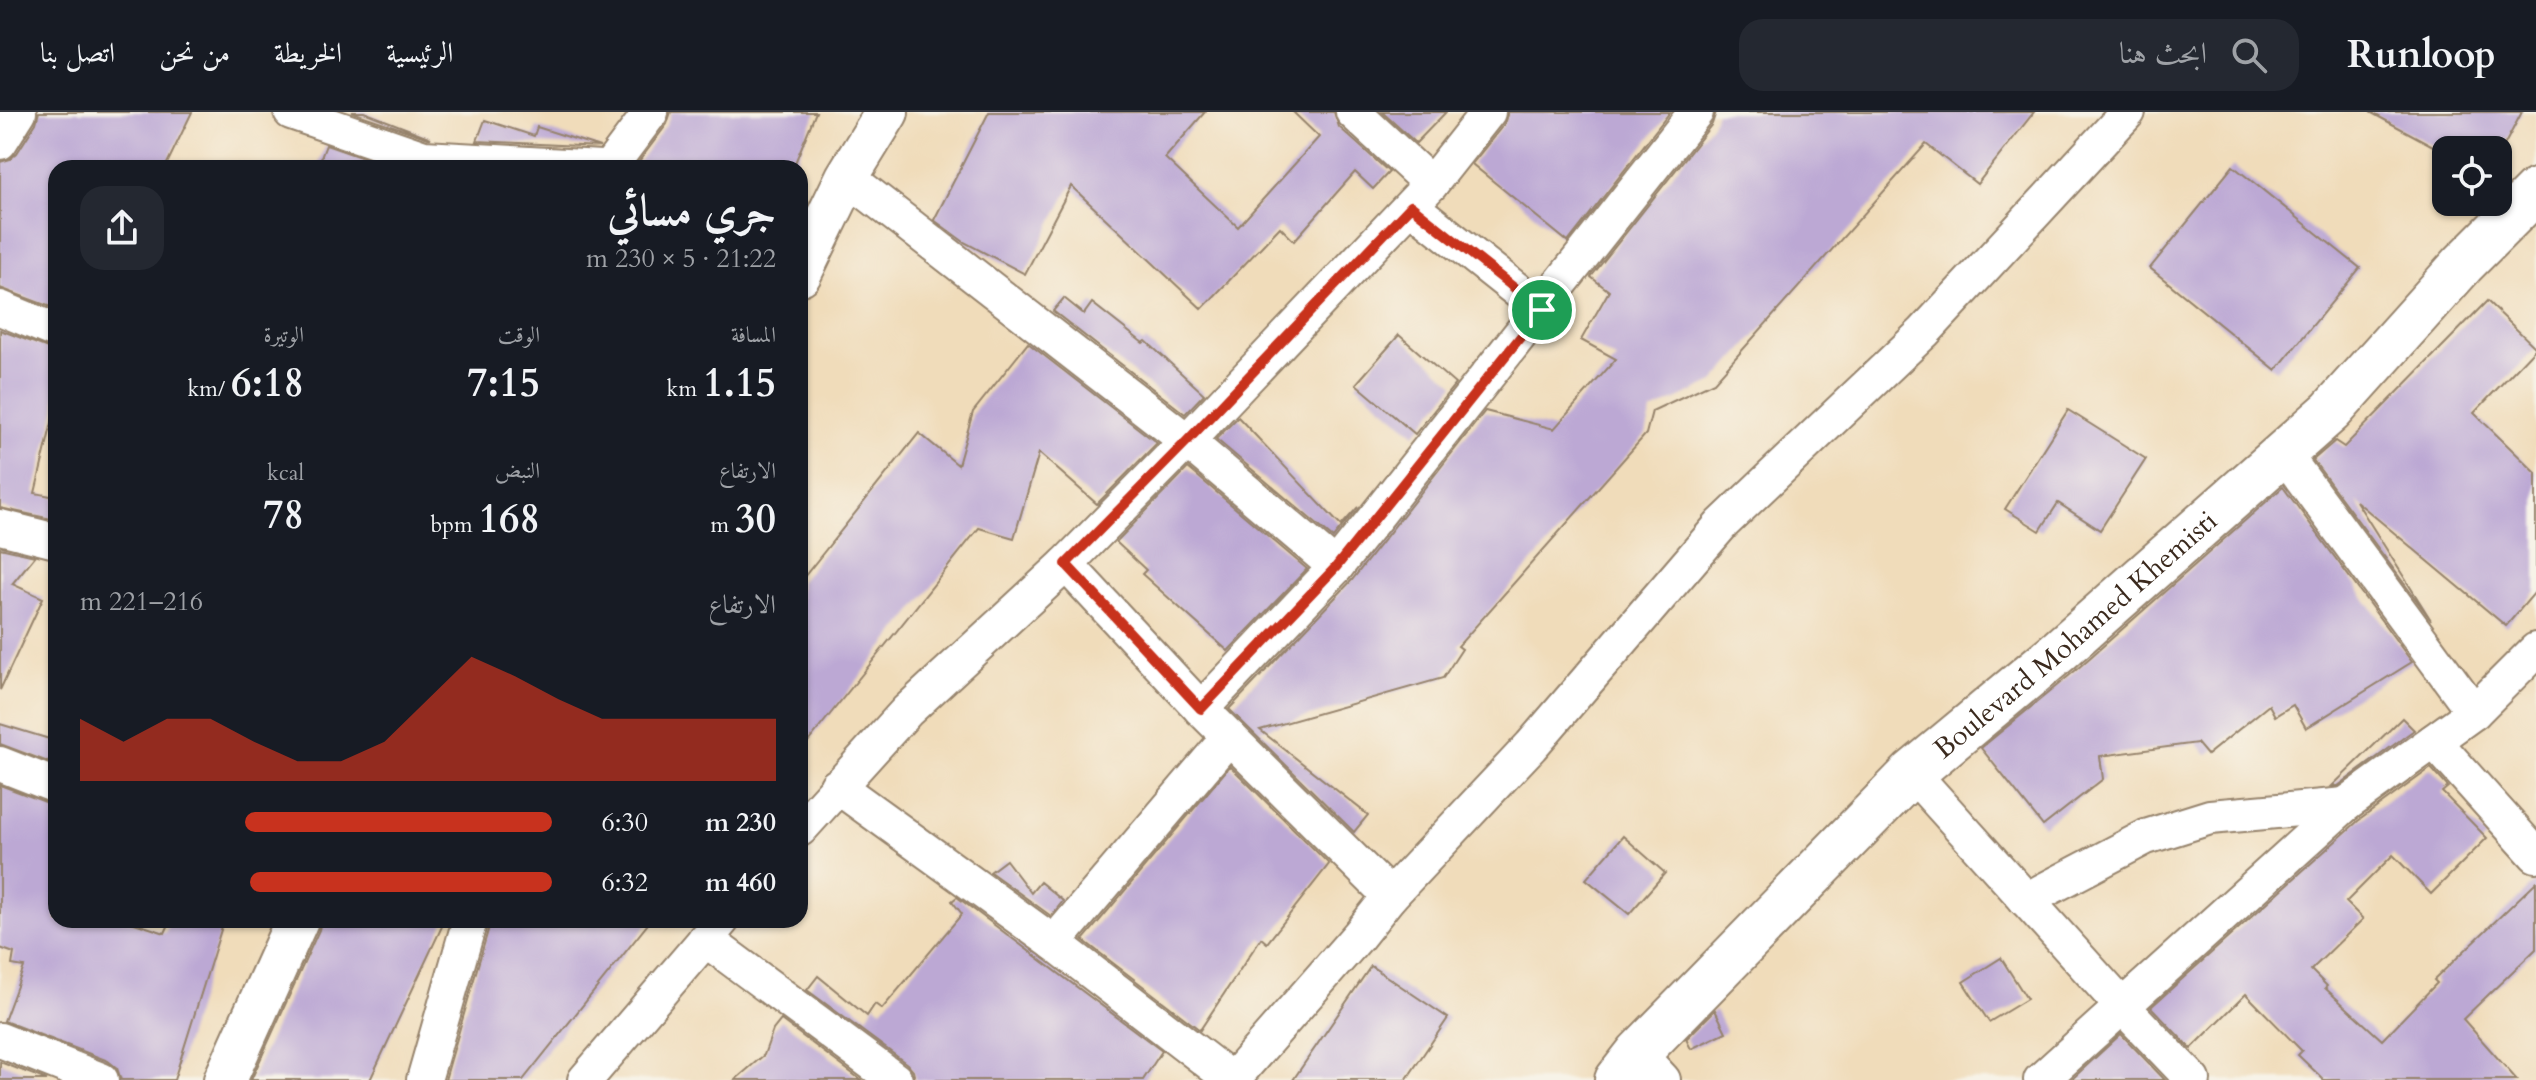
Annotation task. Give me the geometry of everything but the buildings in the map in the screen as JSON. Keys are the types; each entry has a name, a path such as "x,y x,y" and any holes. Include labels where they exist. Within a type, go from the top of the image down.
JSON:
{"main road":[{"name":"Boulevard Mohamed Khemisti","path":"1639,1071 1912,773 2059,651 2331,411 2463,264 2536,191"}],"street":[{"path":"0,142 19,112"},
{"path":"615,160 651,112"},
{"path":"808,257 847,177 887,112"},
{"path":"1353,112 1421,195 1542,310"},
{"path":"808,820 907,711 1066,564 1187,441 1421,195 1488,112"},
{"path":"1201,709 1336,567 1696,112"},
{"path":"837,786 1054,943 1232,1080 1390,896 1531,746 1722,524 1924,332 2128,112"},
{"path":"304,115 424,158 459,160"},
{"path":"847,177 1187,441 1336,567"},
{"path":"0,308 48,328"},
{"path":"2284,454 2474,712"},
{"path":"0,527 48,539"},
{"path":"1066,564 1201,709 1390,896"},
{"path":"2041,1080 2345,805 2474,712 2536,650"},
{"path":"1054,943 1229,737"},
{"path":"2434,741 2536,855"},
{"path":"0,764 48,783"},
{"path":"1912,773 2121,1005 2193,1080"},
{"path":"2026,900 2146,837 2210,817 2345,805"},
{"path":"225,1080 293,928"},
{"path":"424,1080 468,928"},
{"path":"585,1080 714,929 895,1080"},
{"path":"0,1040 101,1080"}],"route":[{"path":"1411,206 1542,310 1336,567 1201,709 1066,564 1411,206"}]}
